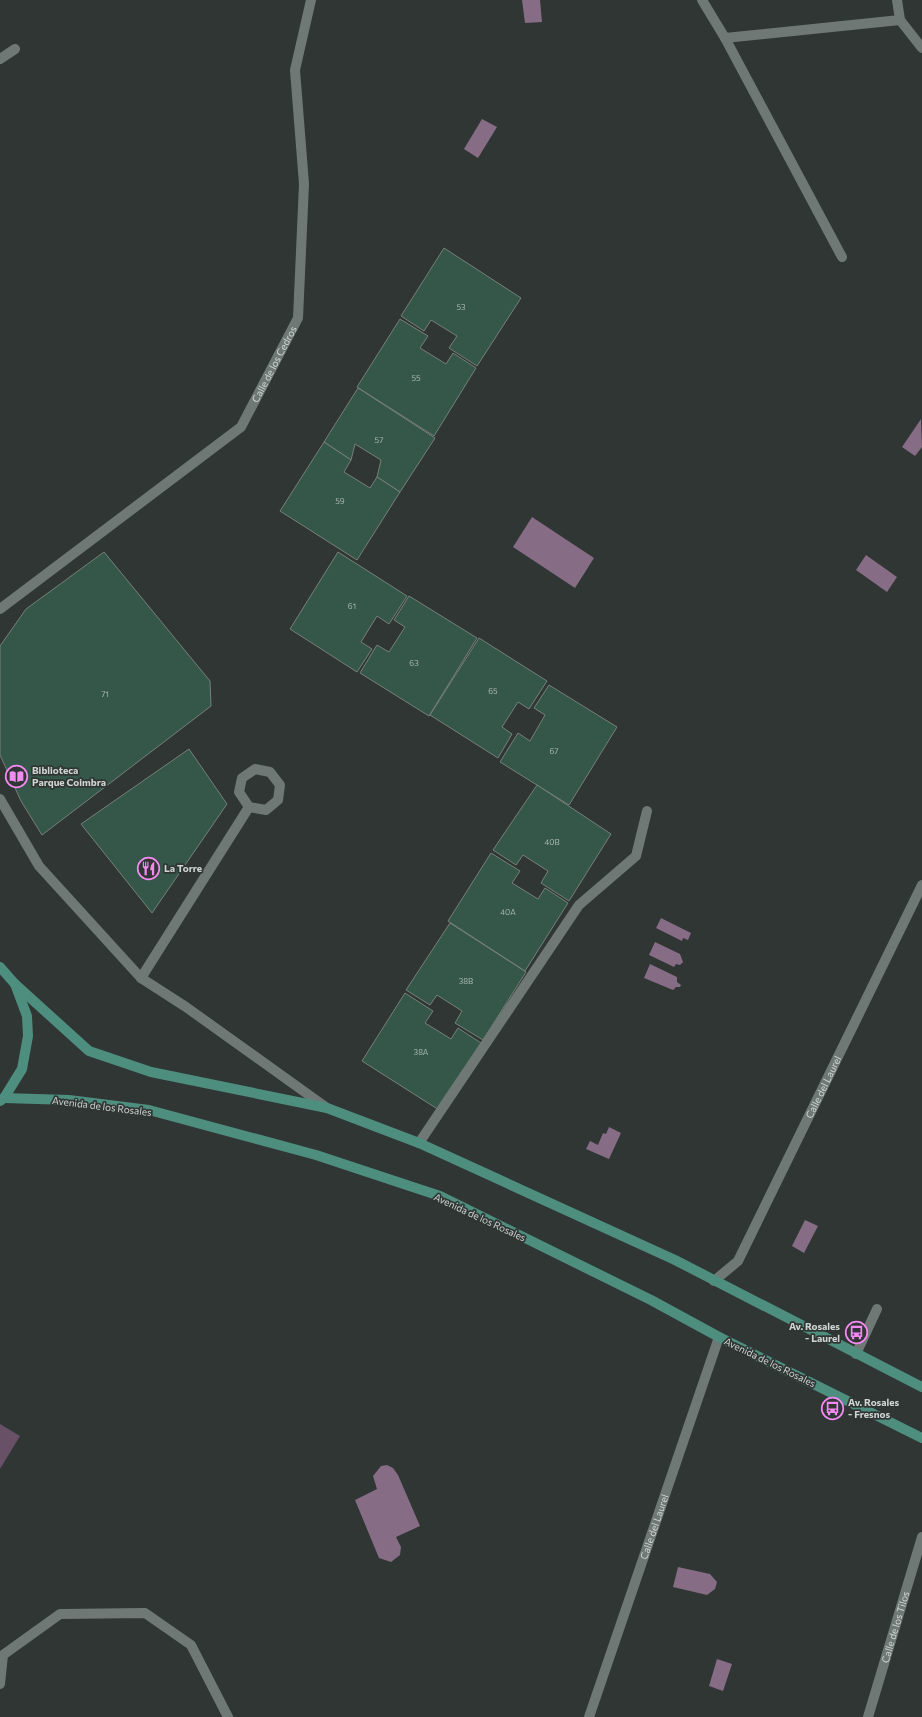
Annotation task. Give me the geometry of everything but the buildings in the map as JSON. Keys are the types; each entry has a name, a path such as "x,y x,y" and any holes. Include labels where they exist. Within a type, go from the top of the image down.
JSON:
{"street":[{"name":"Calle de los Cedros","path":"0,609 241,427 298,318 304,184 295,70 311,0"},
{"path":"702,0 725,38 842,257"},
{"path":"897,0 900,20 922,48"},
{"path":"725,38 900,20"},
{"path":"0,59 15,49"},
{"path":"255,770 270,772 280,785 278,800 266,810 249,807 239,792 242,778 255,770"},
{"path":"0,799 39,866 141,978 186,1007 327,1108"},
{"path":"141,978 249,807"},
{"path":"419,1143 579,905 636,856 647,810"},
{"name":"Calle del Laurel","path":"714,1281 738,1261 922,885"},
{"path":"0,967 15,984 89,1052 151,1072 327,1108 419,1143 675,1260 922,1387"},
{"path":"2,1100 22,1069 28,1036 27,1016 15,984"},
{"name":"Avenida de los Rosales","path":"2,1100 69,1100 149,1110 316,1155 447,1200 651,1300 719,1336 922,1438"},
{"path":"856,1354 878,1309"},
{"name":"Calle del Laurel","path":"589,1717 719,1336"},
{"name":"Calle de los Tilos","path":"868,1717 922,1536"},
{"path":"0,1684 3,1655 60,1614 145,1613 191,1645 228,1717"}],"shaded area":[{"path":"522,0 540,0 542,22 525,23"},
{"path":"482,119 497,127 478,158 464,149"},
{"path":"921,419 922,447 915,456 902,447"},
{"path":"532,517 594,558 575,588 513,547"},
{"path":"866,555 897,577 887,592 856,570"},
{"path":"661,918 691,933 688,940 683,938 682,941 656,928"},
{"path":"655,942 680,954 683,962 680,965 676,964 674,967 649,955"},
{"path":"650,964 677,977 677,982 681,985 680,987 676,987 673,990 644,978"},
{"path":"609,1127 621,1133 609,1159 586,1149 590,1141 598,1145 603,1133 606,1134"},
{"path":"805,1220 818,1226 804,1253 792,1246"},
{"path":"0,1424 20,1436 0,1469"},
{"path":"387,1465 393,1468 398,1475 420,1526 396,1537 401,1547 400,1555 391,1562 379,1558 355,1500 377,1489 373,1476 381,1466"},
{"path":"678,1567 710,1574 717,1582 715,1589 707,1595 673,1587"},
{"path":"717,1659 732,1664 723,1691 709,1686"}],"place":[{"name":"Biblioteca Parque Coimbra","path":"16,776"},
{"name":"La Torre","path":"149,868"},
{"name":"Av. Rosales - Laurel","path":"856,1332"},
{"name":"Av. Rosales - Fresnos","path":"833,1408"}]}
